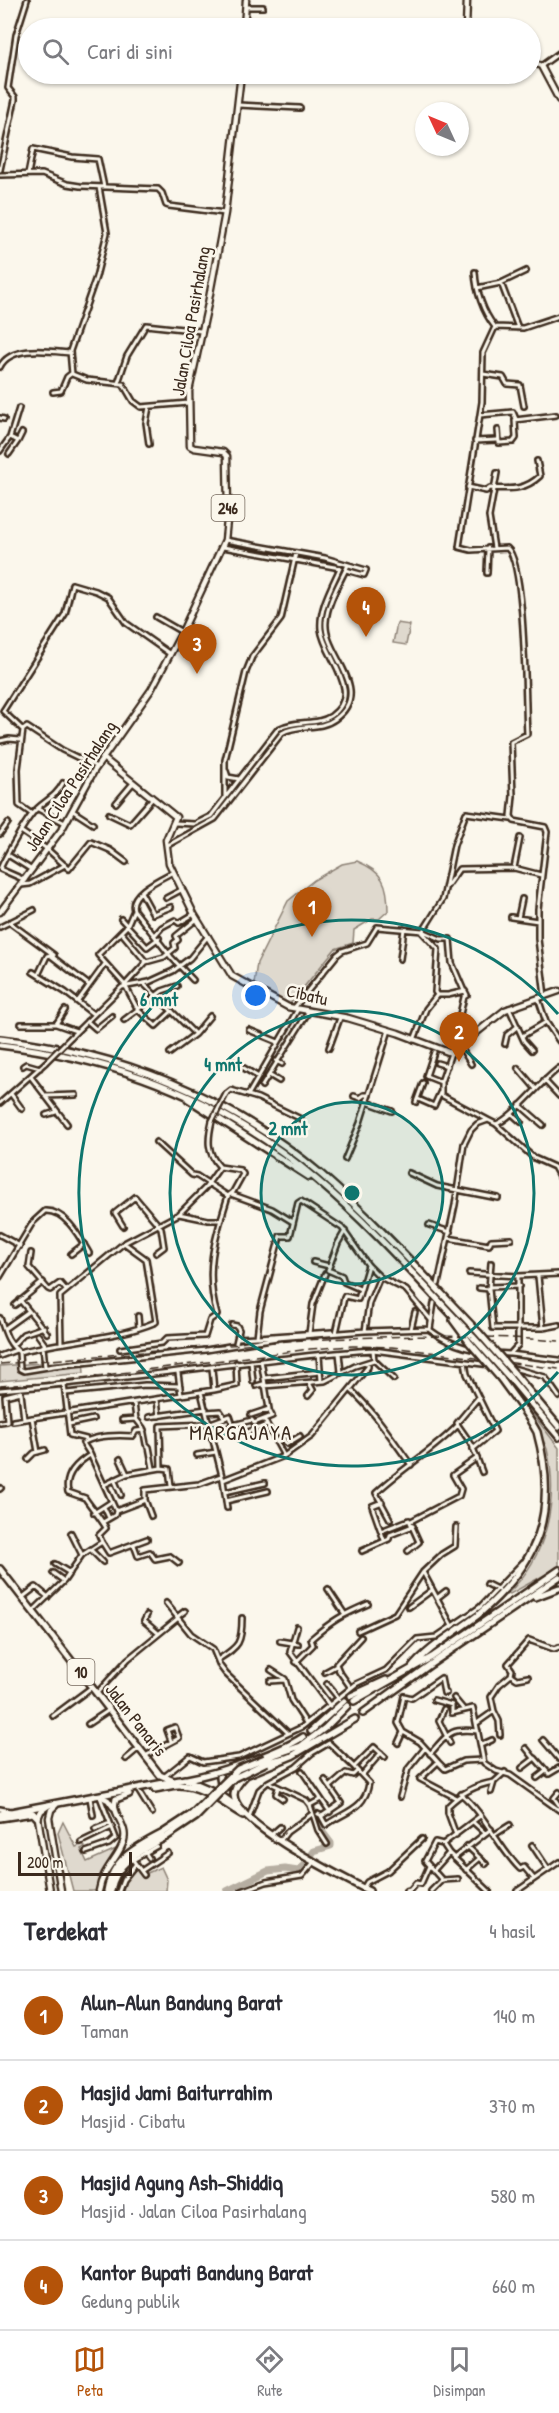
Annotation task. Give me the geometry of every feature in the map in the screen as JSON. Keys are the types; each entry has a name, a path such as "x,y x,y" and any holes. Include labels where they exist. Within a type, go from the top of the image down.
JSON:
{"highway":[{"path":"0,1039 36,1043 90,1054 173,1082 243,1118 270,1135 322,1175 357,1208 474,1338 530,1421 543,1447 551,1477 550,1518"},
{"path":"0,1045 88,1060 126,1071 212,1108 267,1140 335,1196 437,1302 512,1375 559,1427"},
{"path":"512,1375 559,1437"},
{"path":"410,1670 420,1658 476,1616 517,1579 536,1554 547,1528"},
{"name":"Jalan Panaris","path":"0,1569 162,1777 174,1781"},
{"path":"353,1698 372,1685 396,1678 410,1670 559,1570"},
{"path":"363,1713 559,1578"},
{"path":"527,1600 559,1588"},
{"path":"311,1731 343,1702"},
{"path":"109,1891 117,1873 127,1861 164,1835 196,1817 234,1778 266,1760 301,1746 325,1728 343,1702"},
{"path":"220,1777 221,1786 226,1788 246,1775 292,1756 355,1719"},
{"path":"1,1817 15,1811 185,1779 290,1745 303,1737"},
{"path":"266,1760 292,1756"},
{"path":"208,1791 220,1777 241,1760"},
{"path":"225,1801 246,1775"},
{"name":"Jalan Panaris","path":"155,1785 162,1777"},
{"path":"185,1779 225,1801 271,1835 306,1857 366,1890"},
{"path":"237,1784 234,1794 236,1803 245,1815"},
{"path":"116,1799 176,1785 208,1791"},
{"path":"1,1817 33,1813 38,1818"}],"main road":[{"path":"245,18 246,0"},
{"path":"466,18 467,0"},
{"path":"541,66 559,100"},
{"name":"Jalan Ciloa Pasirhalang","path":"0,912 65,823 103,758 151,690 171,655 223,547 228,510 227,456 223,452 190,446 189,391 225,213 240,84"},
{"path":"103,758 152,799 172,811 176,817 168,833 165,846"},
{"name":"Cibatu","path":"165,846 181,890 232,976 272,1000 296,1009 341,1016 389,1030 451,1053"},
{"path":"451,1053 510,1008 559,991"},
{"path":"100,1796 109,1801 119,1820"},
{"path":"99,1891 104,1871 124,1840 114,1806 116,1799"},
{"path":"56,1805 50,1811 49,1818 61,1891"},
{"path":"49,1806 42,1810 38,1818 50,1891"}],"street":[{"path":"22,18 27,0"},
{"path":"246,7 263,7"},
{"path":"0,170 15,100 15,96 8,88 18,29"},
{"path":"541,66 559,53"},
{"path":"238,105 300,108"},
{"path":"28,174 33,149 72,157 98,159 104,187"},
{"path":"0,175 47,175 67,184 158,189 166,205 225,213"},
{"path":"99,187 107,233 96,277 79,320 70,353 72,372 75,377 87,380 124,384 137,405 149,407 189,403"},
{"path":"477,288 501,283 526,271"},
{"path":"475,272 485,314 495,327 518,328 559,316"},
{"path":"501,283 518,328"},
{"path":"118,383 127,355 146,325 202,331"},
{"path":"495,327 485,347 480,415 459,547 471,550 507,549 513,554 520,596 524,647 527,734 511,742 513,796 511,819"},
{"path":"0,368 7,357 15,354 70,353"},
{"path":"53,392 61,391 67,377 72,372"},
{"path":"483,374 503,377 507,384 520,385 524,406"},
{"path":"149,407 146,423 149,444"},
{"path":"0,451 10,437 19,408"},
{"path":"475,441 515,442 516,419 513,412 480,415"},
{"path":"516,419 556,415"},
{"path":"498,430 498,440"},
{"path":"9,454 22,433"},
{"path":"10,437 18,441"},
{"path":"468,487 486,491 488,488 516,489 528,486 540,476 537,461"},
{"path":"494,548 489,518 497,473"},
{"path":"223,547 341,566 348,565 366,570 364,575 346,570 341,566 296,553 225,540"},
{"path":"487,573 488,548"},
{"path":"225,798 225,769 246,672 252,657 281,619 296,553"},
{"path":"165,846 186,833 206,826 220,813 282,733 293,727 321,726 329,723 344,711 350,691 349,682 327,635 326,621 348,565"},
{"path":"175,822 185,825 203,821 211,816 278,729 292,722 320,721 339,708 344,683 328,652 321,628 325,604 341,566"},
{"path":"23,730 1,713 65,614 73,583 108,597 132,629 171,655"},
{"path":"156,617 182,633"},
{"path":"23,730 27,728 62,750 98,766"},
{"path":"23,730 18,769 19,805 32,814"},
{"path":"0,741 9,738 20,740"},
{"path":"225,769 228,777 244,782"},
{"path":"63,783 56,795 32,814 0,869 30,884 65,866"},
{"path":"116,803 133,783"},
{"path":"109,814 130,824 152,799"},
{"path":"38,809 65,823"},
{"path":"73,811 93,824"},
{"path":"422,932 443,899 454,845 466,813 511,819 546,829 538,921 545,996"},
{"path":"203,821 206,826"},
{"path":"0,834 8,823"},
{"path":"185,825 186,833"},
{"path":"22,832 47,849 65,866 71,868 87,846 93,842 126,861"},
{"path":"514,868 520,838"},
{"path":"8,855 32,870"},
{"path":"446,888 459,869 514,868 542,875"},
{"path":"173,872 141,892 132,904 180,967 193,980"},
{"path":"166,898 181,890"},
{"path":"141,892 153,914 171,907"},
{"path":"518,918 522,899"},
{"path":"0,927 34,910"},
{"path":"135,910 127,926 98,955 125,985 138,1010 158,1027 172,1011"},
{"path":"179,923 195,916"},
{"path":"0,1103 31,1077 146,962 164,957 175,948 174,943 178,940 176,936 195,916"},
{"path":"511,917 538,921"},
{"path":"121,919 147,947 157,937 162,927 175,920 183,929"},
{"path":"9,922 28,938 48,949 89,985"},
{"path":"248,1095 296,1009 342,951 367,943 378,927 404,929 422,932 441,939 450,939 452,963 467,995 464,997 440,1093 434,1106 417,1101 423,1083"},
{"path":"400,959 404,929"},
{"path":"121,932 146,962"},
{"path":"422,932 425,938 436,945 438,950 435,992 437,995"},
{"path":"125,985 144,984 180,967 208,936"},
{"path":"38,975 47,956 56,957"},
{"path":"78,1001 105,964"},
{"path":"33,972 78,1001 93,1014"},
{"path":"144,984 195,1034"},
{"path":"124,1020 156,996 177,986"},
{"path":"437,995 464,991"},
{"path":"414,1040 426,1009 437,995"},
{"path":"538,998 546,1022 559,1041"},
{"path":"510,1008 522,1036 532,1050"},
{"path":"56,1023 65,1010"},
{"path":"262,1086 309,1011"},
{"path":"87,1021 96,1029 112,1016"},
{"path":"170,1053 195,1034 210,1016"},
{"path":"328,1048 341,1016"},
{"path":"522,1036 546,1022"},
{"path":"21,1024 56,1023 76,1031"},
{"path":"505,1044 507,1035 518,1026"},
{"path":"249,1030 278,1042"},
{"path":"345,1159 367,1102 389,1030"},
{"path":"460,1046 471,1064"},
{"path":"434,1052 426,1076 441,1082"},
{"path":"276,1061 282,1064"},
{"path":"234,1062 257,1076"},
{"path":"437,1063 447,1066"},
{"path":"23,1066 26,1064 40,1068"},
{"path":"518,1068 535,1088"},
{"path":"496,1124 512,1114 535,1088 559,1068"},
{"path":"269,1074 279,1081"},
{"path":"31,1077 67,1124"},
{"path":"544,1080 559,1096"},
{"path":"120,1349 162,1343 167,1338 205,1336 210,1320 217,1315 210,1289 212,1261 229,1195 243,1172 220,1167 209,1148 208,1137 212,1121 226,1095 231,1090 248,1095 301,1119"},
{"path":"440,1093 496,1124 534,1158 554,1167 559,1176"},
{"path":"12,1094 22,1109"},
{"path":"45,1096 75,1095"},
{"path":"354,1096 360,1098 363,1095 369,1095"},
{"path":"367,1102 392,1111"},
{"path":"520,1105 543,1125"},
{"path":"46,1115 56,1112"},
{"path":"512,1114 521,1122"},
{"path":"438,1284 458,1190 466,1137 477,1124 488,1120"},
{"path":"156,1142 192,1175 207,1184 229,1195 272,1209 293,1222"},
{"path":"204,1150 209,1148"},
{"path":"61,1343 58,1298 124,1244 178,1215 220,1167"},
{"path":"409,1173 437,1186 498,1198"},
{"path":"123,1226 116,1213 135,1197 161,1228 164,1247 156,1253"},
{"path":"257,1337 260,1311 280,1236 290,1236 298,1203 303,1201 345,1231 368,1265 380,1277 406,1290 431,1320"},
{"path":"0,1277 33,1222 48,1211 61,1215 89,1253"},
{"path":"178,1215 221,1220"},
{"path":"429,1225 450,1232"},
{"path":"345,1231 328,1270 343,1276 344,1282 361,1289"},
{"path":"0,1236 20,1246"},
{"path":"448,1238 489,1245 491,1240 510,1239"},
{"path":"71,1254 84,1244"},
{"path":"0,1356 117,1334 157,1320 146,1259 124,1244"},
{"path":"31,1253 29,1267 49,1291 59,1283 66,1290"},
{"path":"313,1262 329,1266"},
{"path":"491,1263 489,1288 492,1327 543,1328 559,1325"},
{"path":"337,1332 344,1298 347,1296 356,1299 368,1265"},
{"path":"469,1273 518,1276 559,1274"},
{"path":"309,1333 313,1304 325,1274"},
{"path":"510,1354 518,1345 518,1276"},
{"path":"538,1276 543,1328"},
{"path":"365,1331 369,1303 380,1277"},
{"path":"15,1305 43,1282"},
{"path":"479,1288 519,1286"},
{"path":"20,1300 47,1333"},
{"path":"430,1329 437,1302"},
{"path":"4,1329 29,1311"},
{"path":"411,1329 415,1312"},
{"path":"138,1316 139,1328"},
{"path":"0,1318 12,1346 18,1351 20,1369 24,1371 337,1332"},
{"path":"232,1325 239,1328 236,1343"},
{"path":"12,1346 23,1334 44,1328"},
{"path":"238,1338 430,1329 444,1340 465,1347 559,1360"},
{"path":"38,1335 45,1346 45,1367"},
{"path":"374,1350 374,1360 394,1378"},
{"path":"0,1390 178,1373 261,1360 374,1350 529,1371 547,1379 559,1397"},
{"path":"339,1352 341,1372"},
{"path":"319,1355 321,1381"},
{"path":"211,1437 233,1425 272,1416 263,1385 261,1360"},
{"path":"255,1386 321,1381 374,1360"},
{"path":"251,1362 253,1381"},
{"path":"151,1516 145,1500 145,1490 199,1484 284,1456 312,1436 351,1390 368,1367 368,1362"},
{"path":"465,1362 465,1368 478,1398 495,1431 473,1449"},
{"path":"13,1421 157,1400 237,1385 236,1363"},
{"path":"212,1368 214,1390"},
{"path":"264,1378 320,1372"},
{"path":"178,1373 182,1395"},
{"path":"308,1396 314,1390 309,1383"},
{"path":"64,1384 71,1437 93,1439 121,1435 133,1436 136,1431 144,1430"},
{"path":"66,1393 145,1385 180,1386"},
{"path":"9,1389 21,1392"},
{"path":"351,1390 374,1413 411,1465"},
{"path":"21,1392 24,1419"},
{"path":"0,1422 7,1421 5,1396 21,1392"},
{"path":"201,1392 227,1508"},
{"path":"390,1519 376,1493 420,1460 458,1425 457,1423 478,1398"},
{"path":"157,1400 161,1468"},
{"path":"134,1403 136,1419 144,1430 153,1468"},
{"path":"251,1415 269,1409"},
{"path":"149,1417 206,1410 220,1411 225,1417"},
{"path":"160,1426 208,1424 230,1416 233,1425"},
{"path":"32,1418 38,1452"},
{"path":"69,1424 93,1419"},
{"path":"122,1420 136,1419"},
{"path":"264,1419 284,1456"},
{"path":"245,1434 267,1425"},
{"path":"458,1425 473,1449 482,1472"},
{"path":"281,1449 300,1436"},
{"path":"276,1442 282,1438 287,1444"},
{"path":"93,1439 83,1443 116,1511"},
{"path":"28,1459 45,1450"},
{"path":"196,1455 216,1452"},
{"path":"90,1455 78,1462 69,1475 66,1488 68,1492 85,1498 103,1522 106,1528 99,1535 109,1553 147,1539"},
{"path":"381,1532 411,1521 459,1496 461,1489 453,1475 477,1458"},
{"path":"120,1459 127,1474"},
{"path":"104,1486 127,1474 153,1468 168,1468 171,1486"},
{"path":"114,1479 121,1496"},
{"path":"225,1492 265,1483"},
{"path":"226,1501 268,1491"},
{"path":"103,1522 115,1515 116,1511 145,1500"},
{"path":"382,1502 372,1506 384,1540"},
{"path":"94,1513 111,1503"},
{"path":"104,1507 109,1518"},
{"path":"408,1551 419,1543 411,1521"},
{"path":"362,1551 413,1526"},
{"path":"358,1630 396,1613 423,1572 442,1554 455,1546 456,1527"},
{"path":"70,1533 82,1555"},
{"path":"33,1611 64,1581 82,1555 102,1542"},
{"path":"134,1545 138,1556 150,1552 155,1559 171,1556 179,1563"},
{"path":"93,1549 103,1562"},
{"path":"162,1777 190,1756 203,1762 241,1760 256,1747 288,1734 330,1706 343,1702 351,1688 386,1670 417,1640 436,1637 480,1608 499,1590 510,1574 532,1556"},
{"path":"55,1564 69,1573"},
{"path":"423,1572 452,1626"},
{"path":"53,1573 64,1581"},
{"path":"487,1584 499,1590"},
{"path":"22,1597 36,1587 48,1597"},
{"path":"328,1589 344,1613"},
{"path":"409,1607 432,1590"},
{"path":"437,1598 446,1591"},
{"path":"166,1603 191,1634 208,1644 219,1659 222,1669 288,1734"},
{"path":"296,1662 314,1645 311,1638 322,1627 344,1613 368,1604"},
{"path":"97,1693 128,1659 185,1611"},
{"path":"147,1616 144,1621 158,1633"},
{"path":"219,1659 238,1646 241,1639 242,1618"},
{"path":"297,1627 290,1652 330,1706"},
{"path":"325,1672 336,1666 348,1649 361,1637"},
{"path":"511,1675 512,1671 508,1664 527,1641 532,1640 554,1649 559,1647"},
{"path":"280,1641 298,1644"},
{"path":"336,1666 351,1688"},
{"path":"271,1670 285,1680 291,1700 306,1723"},
{"path":"386,1670 389,1674"},
{"path":"511,1675 517,1679 528,1677"},
{"path":"500,1735 499,1721 491,1697 499,1684 511,1675"},
{"path":"445,1692 440,1678 412,1698 404,1696 398,1723 403,1732 417,1739 445,1768 463,1761 483,1760"},
{"path":"270,1681 285,1680"},
{"path":"327,1684 343,1702"},
{"path":"53,1716 92,1687"},
{"path":"454,1698 464,1710"},
{"path":"434,1700 452,1705 452,1713 473,1708 483,1760 491,1768 505,1772 556,1804"},
{"path":"444,1709 439,1721 450,1743"},
{"path":"88,1724 110,1710"},
{"path":"476,1723 494,1711"},
{"path":"145,1756 170,1739 177,1732 175,1727 168,1730 170,1739"},
{"path":"430,1754 446,1736 460,1728 478,1731"},
{"path":"398,1743 403,1732"},
{"path":"480,1744 492,1740"},
{"path":"543,1740 559,1759"},
{"path":"245,1815 259,1790 268,1782 296,1767 312,1753 329,1743 369,1784 360,1804 340,1814 326,1825 320,1815 330,1812 341,1803 325,1780"},
{"path":"330,1787 346,1773 353,1775 372,1748 375,1747 386,1757"},
{"path":"126,1759 139,1748"},
{"path":"400,1797 408,1769 425,1748"},
{"path":"526,1748 546,1771 553,1773 559,1768"},
{"path":"362,1775 381,1753"},
{"path":"522,1768 535,1758"},
{"path":"438,1762 420,1779 456,1798"},
{"path":"302,1771 330,1812"},
{"path":"537,1778 546,1771"},
{"path":"456,1835 447,1808 461,1794 479,1785 494,1782 505,1772"},
{"path":"268,1782 306,1800 310,1805 318,1830 327,1844"},
{"path":"491,1792 494,1782"},
{"path":"278,1788 276,1794 283,1799"},
{"path":"139,1792 152,1813"},
{"path":"559,1792 554,1798 559,1810"},
{"path":"461,1794 491,1829 501,1848 520,1869 524,1867 534,1879"},
{"path":"86,1852 115,1841 116,1836 100,1796"},
{"path":"90,1798 93,1815"},
{"path":"310,1805 321,1799"},
{"path":"0,1809 15,1811"},
{"path":"280,1841 287,1832 312,1814"},
{"path":"443,1844 480,1816"},
{"path":"473,1822 485,1833"},
{"path":"96,1829 111,1825"},
{"path":"81,1842 111,1825"},
{"path":"494,1835 510,1825"},
{"path":"271,1835 280,1827"},
{"path":"454,1858 466,1846 491,1829"},
{"path":"366,1890 367,1882 388,1871 422,1839"},
{"path":"442,1880 425,1861 435,1842 443,1844 449,1853 489,1891"},
{"path":"532,1845 549,1869"},
{"path":"157,1846 133,1860 142,1873 168,1853"},
{"path":"466,1846 486,1864"},
{"path":"145,1852 149,1858"},
{"path":"433,1871 449,1853"},
{"path":"466,1870 480,1858"},
{"path":"243,1891 266,1882 302,1876 313,1861"},
{"path":"517,1891 559,1862"},
{"path":"119,1891 128,1871 136,1864"},
{"path":"406,1891 411,1890 416,1883 421,1884 429,1866"},
{"path":"431,1891 442,1880 458,1879"}],"shaded area":[{"path":"397,623 410,625 406,645 393,643"},
{"path":"357,861 373,870 382,880 387,893 388,911 379,919 372,919 354,930 353,943 335,949 290,1004 254,984 257,963 288,901 314,880 342,864"},
{"path":"83,1360 84,1373 0,1381 0,1366"},
{"path":"518,1395 559,1448 559,1567 510,1594 508,1593 521,1579 541,1545 547,1527 551,1488 547,1449 537,1428 516,1397"},
{"path":"63,1822 76,1847 83,1844 85,1847 81,1849 87,1862 116,1849 107,1863 96,1891 73,1891 58,1833"},
{"path":"135,1864 145,1874 161,1867 167,1880 166,1891 117,1891 121,1879"}],"waterway":[{"path":"227,1891 268,1871 285,1869 298,1871 314,1851 331,1846 319,1827 312,1807"}],"tunnel":[{"path":"389,1674 405,1696"}],"railway":[{"path":"0,1364 349,1338 419,1336 559,1341"},
{"path":"0,1386 42,1383 310,1349 353,1346 392,1347 559,1369"}],"place":[{"name":"Kantor Bupati Bandung Barat","path":"366,637"},
{"name":"Masjid Agung Ash-Shiddiq","path":"197,674"},
{"name":"Alun-Alun Bandung Barat","path":"312,937"},
{"name":"Masjid Jami Baiturrahim","path":"459,1062"}],"district":[{"name":"MARGAJAYA","path":"241,1433"}]}
